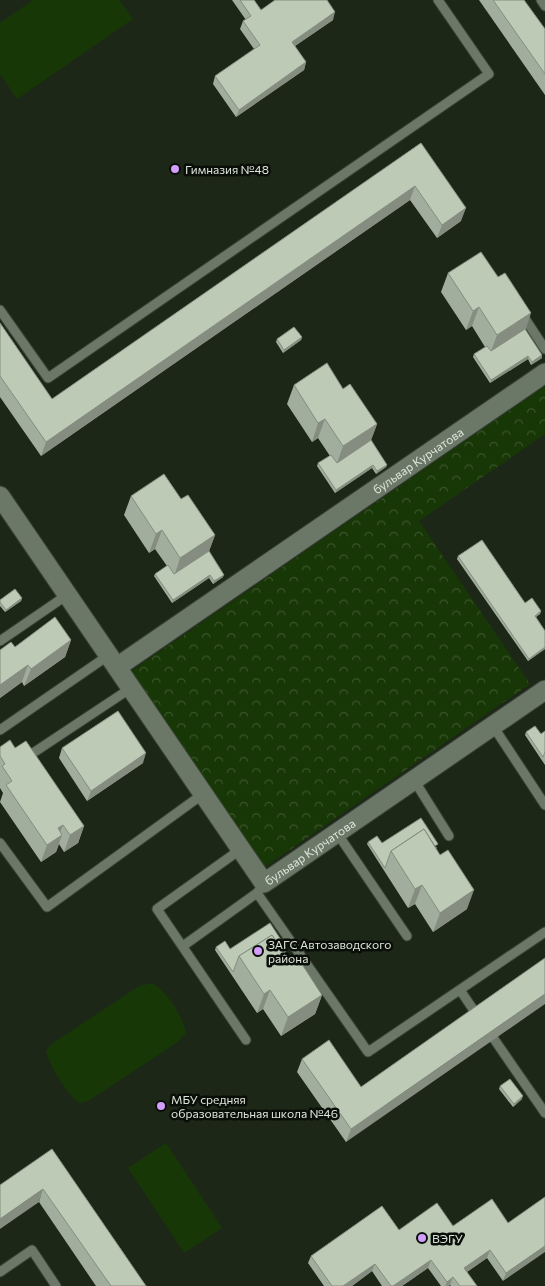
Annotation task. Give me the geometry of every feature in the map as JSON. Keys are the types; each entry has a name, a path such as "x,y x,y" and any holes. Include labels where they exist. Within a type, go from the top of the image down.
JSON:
{"street":[{"name":"бульвар Курчатова","path":"113,661 545,373"},
{"name":"бульвар Курчатова","path":"0,496 241,849 261,888 337,833 545,690"}],"lane":[{"path":"0,310 48,378 489,74 438,0"},
{"path":"541,0 545,6"},
{"path":"514,302 545,349"},
{"path":"0,641 68,595"},
{"path":"0,730 113,661"},
{"path":"33,753 131,688"},
{"path":"493,726 545,805"},
{"path":"414,780 449,836"},
{"path":"0,843 47,907 203,794"},
{"path":"337,833 408,936"},
{"path":"241,849 157,909 246,1040"},
{"path":"183,946 261,888 368,1052 545,932"},
{"path":"460,990 477,1015"},
{"path":"494,1039 545,1113"},
{"path":"0,1272 32,1250 56,1286"}],"green space":[{"path":"33,0 119,0 133,19 17,99 0,74 0,23"},
{"path":"545,386 545,434 419,521 530,684 265,867 130,672"},
{"path":"152,983 174,1005 186,1033 178,1042 88,1101 79,1103 64,1087 51,1065 46,1052 50,1045 139,986"},
{"path":"166,1143 222,1228 184,1253 128,1168"}],"building":[{"path":"240,0 254,0 261,10 275,0 327,0 335,12 292,42 306,62 239,110 215,76 260,45 243,21 251,16"},
{"path":"493,0 524,0 545,29 545,74"},
{"path":"421,143 466,208 442,225 415,186 46,442 0,376 0,323 52,399"},
{"path":"481,252 498,277 505,273 531,313 497,335 479,307 473,311 448,273"},
{"path":"294,327 302,337 284,350 277,339"},
{"path":"525,329 542,355 532,362 528,356 491,380 474,354 487,346 491,351"},
{"path":"327,363 343,389 350,384 377,424 343,446 325,419 318,423 294,385"},
{"path":"371,440 387,465 377,471 373,465 336,490 318,463 331,455 337,463"},
{"path":"164,474 181,499 188,495 215,535 180,558 162,530 156,534 131,496"},
{"path":"482,540 525,603 532,598 541,611 535,616 545,631 545,647 529,659 458,556"},
{"path":"209,551 224,575 214,581 210,575 173,600 155,574 168,565 174,574"},
{"path":"15,589 22,598 6,610 0,600"},
{"path":"55,617 71,640 31,669 28,665 0,685 0,650 11,642 15,647"},
{"path":"118,711 146,753 91,791 62,748"},
{"path":"535,726 541,734 545,731 545,752 543,757 526,732"},
{"path":"10,740 15,748 26,741 84,826 70,835 63,825 58,828 62,835 47,845 6,785 12,781 2,766 5,764 0,756 0,747"},
{"path":"421,818 438,844 435,846 424,829 391,851 385,868 368,842 377,836 382,843"},
{"path":"424,829 440,855 448,850 474,890 440,913 422,885 415,889 391,851"},
{"path":"270,923 287,949 283,952 272,935 239,956 233,972 216,947 225,941 230,949"},
{"path":"272,935 288,960 296,955 322,995 288,1017 270,990 264,994 239,956"},
{"path":"545,958 545,994 351,1129 302,1059 329,1040 361,1087"},
{"path":"510,1079 523,1096 514,1104 500,1086"},
{"path":"52,1149 146,1286 111,1286 43,1189 0,1219 0,1185"},
{"path":"545,1197 545,1246 506,1273 490,1250 464,1268 477,1286 460,1286 453,1277 447,1282 431,1260 393,1286 391,1286 375,1264 343,1286 332,1286 311,1256 382,1206 399,1230 437,1203 453,1226 492,1199 508,1223"}],"place":[{"name":"Гимназия №48","path":"175,169"},
{"name":"ЗАГС Автозаводского района","path":"258,951"},
{"name":"МБУ средняя образовательная школа №46","path":"161,1106"},
{"name":"ВЭГУ","path":"422,1238"}]}
